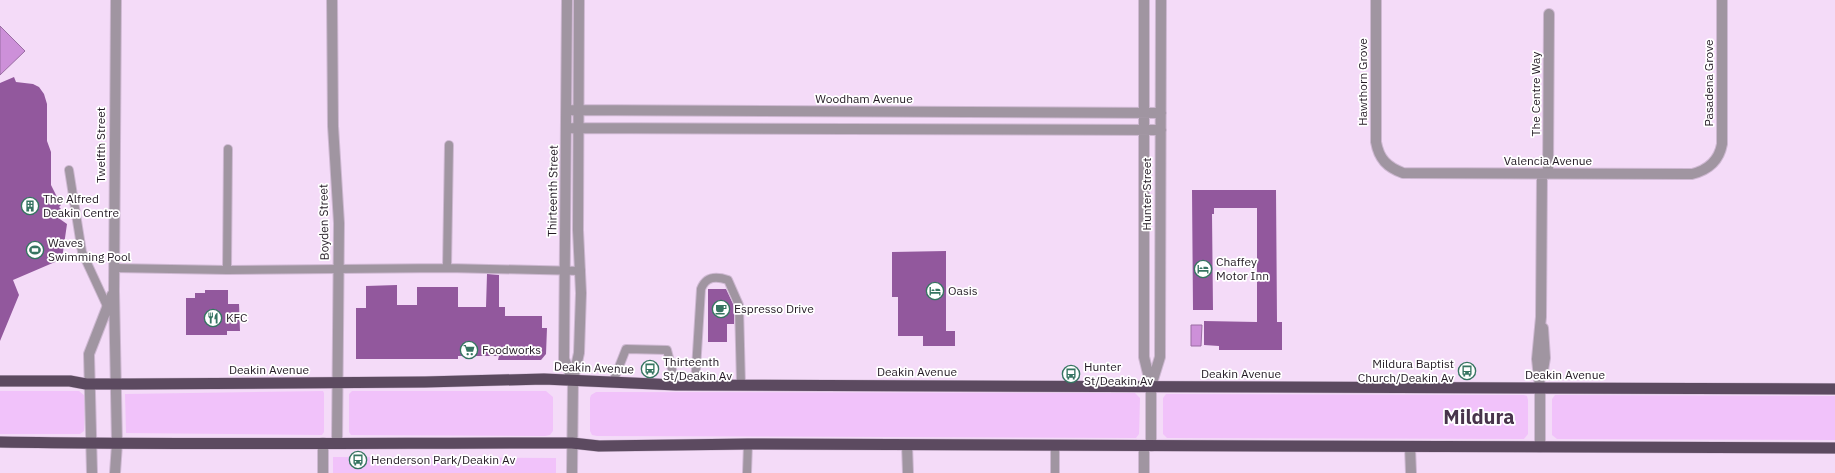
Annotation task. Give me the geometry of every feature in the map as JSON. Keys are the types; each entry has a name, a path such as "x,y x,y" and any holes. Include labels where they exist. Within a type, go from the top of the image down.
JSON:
{"highway":[{"name":"Deakin Avenue","path":"0,381 70,381 89,384 117,384 337,383 544,379 676,385 1835,388"},
{"path":"0,442 117,444 323,442 572,443 594,446 748,444 1835,448"}],"street":[{"name":"Twelfth Street","path":"115,473 117,444 114,291 116,0"},
{"name":"Boyden Street","path":"332,0 332,126 338,197 337,443"},
{"name":"Thirteenth Street","path":"567,0 564,359 573,380"},
{"name":"Thirteenth Street","path":"572,473 573,380 579,353 579,0"},
{"name":"Hunter Street","path":"1144,0 1144,357 1151,386"},
{"name":"Hunter Street","path":"1144,473 1148,446 1151,386 1160,357 1161,0"},
{"name":"Hawthorn Grove","path":"1376,0 1376,142 1380,156 1384,162"},
{"name":"Pasadena Grove","path":"1712,164 1721,151 1722,144 1722,0"},
{"name":"The Centre Way","path":"1540,447 1538,342 1541,317 1549,14"},
{"name":"Woodham Avenue","path":"567,110 1161,113"},
{"path":"567,128 1161,130"},
{"name":"Valencia Avenue","path":"1384,162 1403,173 1545,174 1692,174 1707,169 1712,164"},
{"name":"Twelfth Street","path":"92,473 89,384 91,348 114,291"},
{"path":"323,442 323,473"},
{"path":"907,445 908,473"},
{"path":"1410,447 1411,473"}],"lane":[{"path":"447,268 449,145"},
{"path":"227,270 228,149"},
{"path":"69,170 82,252 108,306"},
{"path":"114,268 227,270 447,268 580,271"},
{"path":"695,385 701,289 704,282 710,278 719,277 728,280 739,305 741,385"},
{"path":"613,382 626,349 667,350 676,385"},
{"path":"748,444 748,473"},
{"path":"1055,446 1055,473"}],"shaded area":[{"path":"0,26 25,51 0,75"},
{"path":"1191,325 1202,325 1201,346 1191,346"},
{"path":"0,391 79,391 85,396 84,431 80,434 0,434"},
{"path":"323,391 324,432 322,435 126,433 125,394"},
{"path":"352,391 546,391 553,397 553,431 550,435 545,436 351,435 349,432 349,394"},
{"path":"596,392 1135,393 1140,398 1139,434 1136,438 597,436 592,435 590,431 590,398 591,395"},
{"path":"1166,394 1524,395 1527,396 1528,400 1528,434 1524,439 1167,438 1163,434 1163,398"},
{"path":"1555,395 1835,396 1835,440 1557,439 1552,435 1552,399"},
{"path":"333,457 556,458 556,473 333,473"}],"building":[{"name":"The Alfred Deakin Centre","path":"14,77 16,82 33,84 39,87 44,94 47,104 47,141 51,152 51,185 61,205 59,207 61,209 54,215 67,224 62,259 13,280 19,295 0,341 0,83"},
{"name":"Chaffey Motor Inn","path":"1192,190 1276,190 1277,322 1282,322 1282,350 1219,350 1219,346 1204,345 1204,321 1257,322 1257,208 1214,208 1214,214 1212,214 1213,310 1193,310"},
{"path":"946,251 946,331 955,331 955,346 923,346 923,336 898,336 898,297 892,297 892,252"},
{"path":"487,274 499,275 499,307 505,307 505,316 542,316 542,328 547,328 546,354 541,360 498,360 499,356 458,356 458,359 356,359 356,308 366,308 366,286 397,285 397,305 417,305 417,287 458,287 458,307 486,307"},
{"name":"Espresso Drive","path":"708,289 726,289 734,306 734,324 727,324 727,342 708,342"},
{"name":"KFC","path":"205,290 228,290 228,304 239,304 240,331 227,331 227,335 186,335 186,298 195,298 195,293 205,293"}],"place":[{"name":"The Alfred Deakin Centre","path":"30,206"},
{"name":"Waves Swimming Pool","path":"35,250"},
{"name":"Chaffey Motor Inn","path":"1203,269"},
{"name":"Oasis","path":"935,291"},
{"name":"Espresso Drive","path":"721,309"},
{"name":"KFC","path":"213,318"},
{"name":"Foodworks","path":"469,350"},
{"name":"Thirteenth St/Deakin Av","path":"650,369"},
{"name":"Mildura Baptist Church/Deakin Av","path":"1467,371"},
{"name":"Hunter St/Deakin Av","path":"1071,374"},
{"name":"Henderson Park/Deakin Av","path":"358,460"}],"district":[{"name":"Mildura","path":"1479,417"}]}
